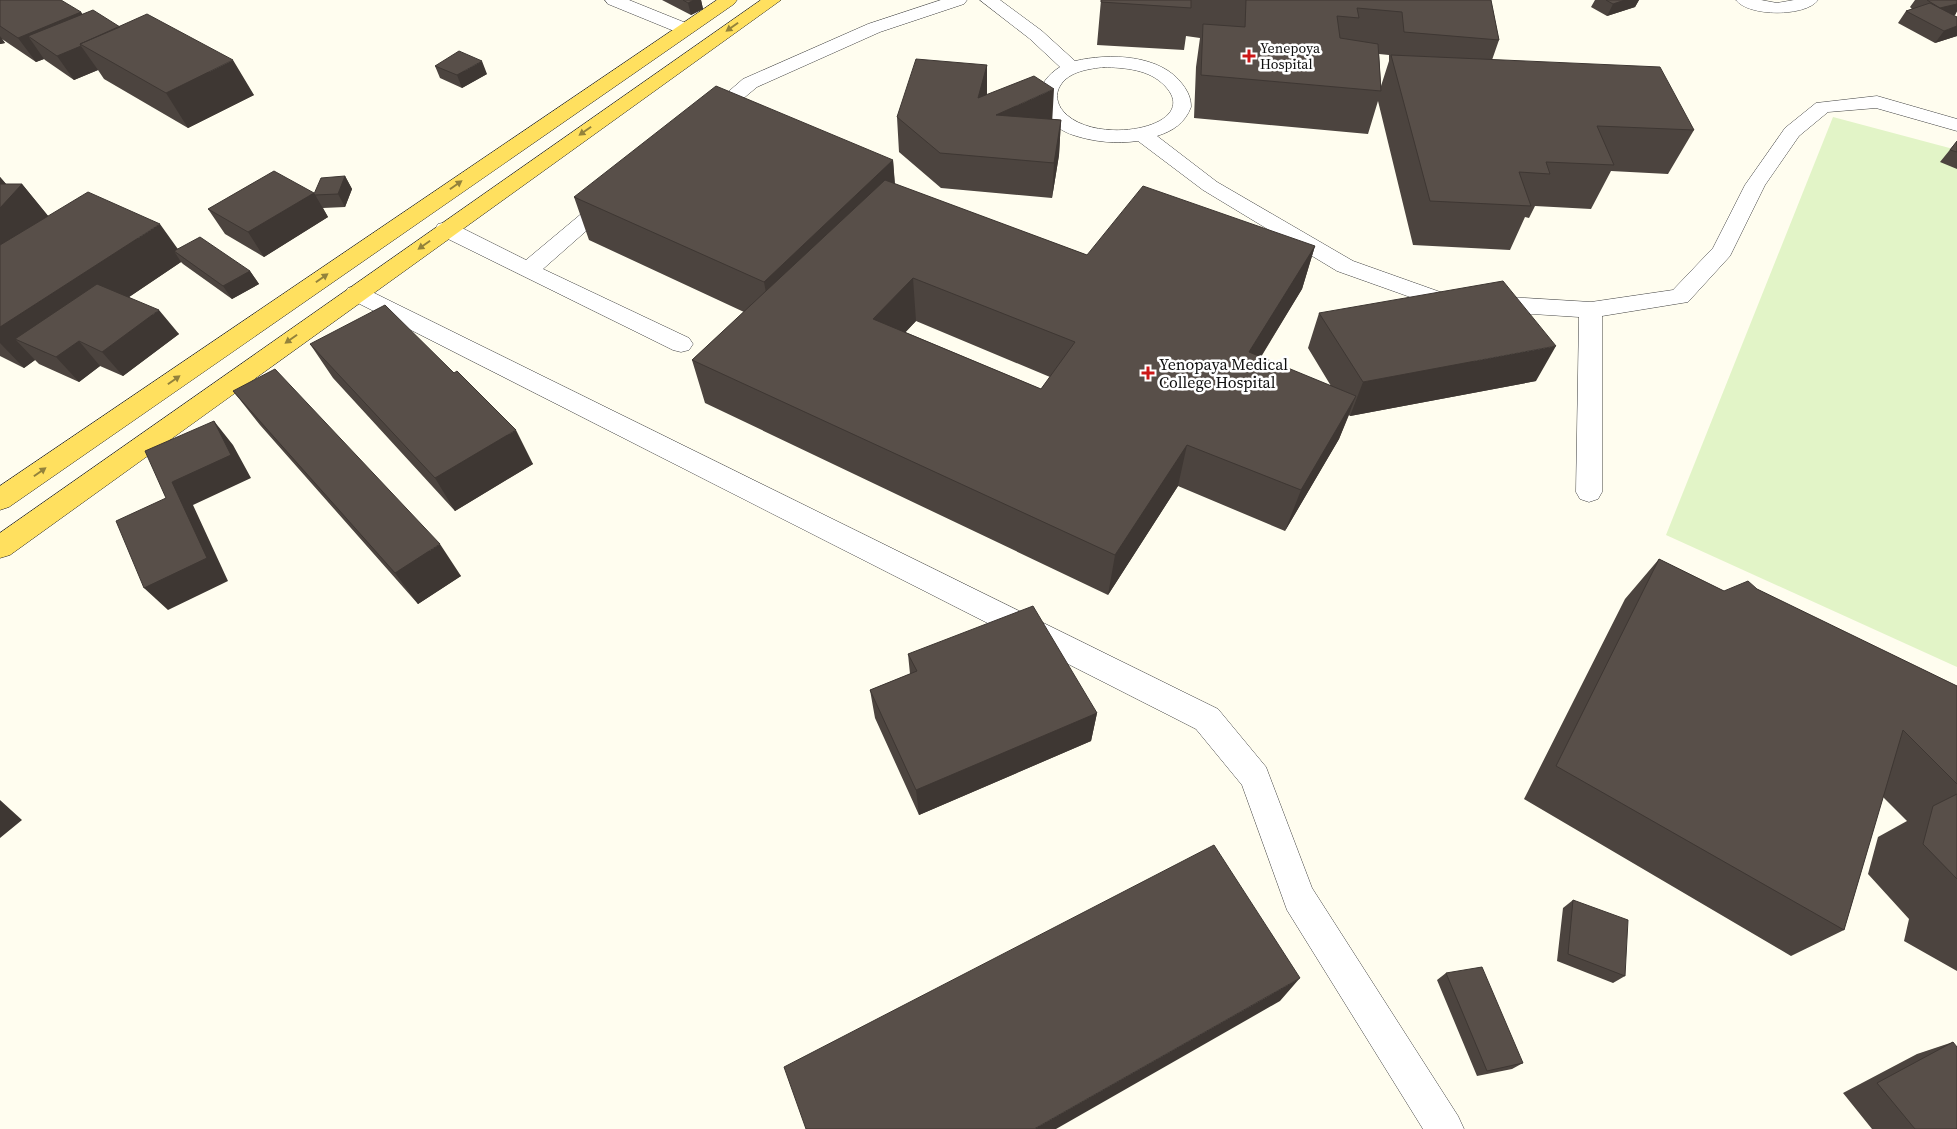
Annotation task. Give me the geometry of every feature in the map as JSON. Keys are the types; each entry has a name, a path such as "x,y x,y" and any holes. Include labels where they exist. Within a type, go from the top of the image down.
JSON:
{"main road":[{"path":"0,500 579,100 728,0"},
{"path":"0,547 446,229 772,0"},
{"path":"579,100 609,114"}],"street":[{"path":"614,0 685,29"},
{"path":"692,132 750,83 874,28 958,0"},
{"path":"1745,0 1770,9 1787,9 1809,0"},
{"path":"992,1 1036,35 1072,68"},
{"path":"1104,62 1127,63 1155,71 1175,85 1182,96 1182,108 1175,120 1162,129 1143,135 1122,137 1100,136 1078,130 1060,120 1049,107 1047,94 1052,82 1065,71 1072,68 1082,64 1104,62"},
{"path":"1143,135 1210,186 1345,266 1441,300 1591,310 1680,297 1722,251 1755,185 1792,132 1823,107 1877,102 1957,125"},
{"path":"528,270 625,187"},
{"path":"446,229 681,344"},
{"path":"356,293 1207,719 1255,777 1298,898 1445,1129"},
{"path":"1589,492 1591,310"}],"green space":[{"path":"1833,117 1957,150 1957,667 1666,535"}],"building":[{"path":"0,0 61,0 81,12 18,38 0,26"},
{"path":"683,0 694,0 688,3"},
{"path":"1101,0 1191,0 1191,8 1101,2"},
{"path":"1246,0 1491,0 1499,40 1404,32 1402,12 1357,8 1359,18 1337,16 1340,38 1378,44 1381,91 1201,75 1203,24 1245,27"},
{"path":"1606,0 1625,0 1613,4"},
{"path":"1927,0 1957,0 1957,4 1940,8"},
{"path":"1930,3 1957,17 1957,26 1944,31 1906,11"},
{"path":"93,10 120,27 57,56 28,36"},
{"path":"147,14 233,60 166,93 80,44"},
{"path":"459,51 482,61 457,75 435,66"},
{"path":"1391,55 1660,67 1694,130 1597,126 1614,165 1546,162 1550,174 1519,172 1531,206 1430,201"},
{"path":"916,59 987,65 978,98 1034,76 1054,89 996,115 1061,120 1054,163 940,153 897,117"},
{"path":"716,86 893,160 764,282 574,197"},
{"path":"1957,141 1957,152 1950,150"},
{"path":"274,171 314,193 248,232 208,209"},
{"path":"345,176 338,194 314,194 321,178"},
{"path":"885,180 1087,255 1143,186 1315,246 1249,352 1356,396 1301,490 1187,445 1115,555 692,360","holes":["913,278 1075,342 1041,389 873,319"]},
{"path":"0,184 22,184 0,208"},
{"path":"88,192 160,224 0,327 0,245"},
{"path":"200,237 250,271 223,286 174,251"},
{"path":"1503,281 1556,346 1363,382 1319,313"},
{"path":"97,284 159,310 102,352 79,341 56,357 15,339"},
{"path":"385,305 454,373 457,371 516,430 435,478 310,344"},
{"path":"275,369 440,544 395,573 233,391"},
{"path":"214,421 231,455 172,482 207,558 144,588 116,521 166,498 145,451"},
{"path":"1659,559 1724,591 1748,581 1757,589 1957,686 1957,784 1903,730 1844,930 1556,766"},
{"path":"1033,606 1097,713 916,790 870,690 917,671 908,654"},
{"path":"1957,794 1957,879 1923,844 1933,806"},
{"path":"1214,845 1300,978 1034,1129 806,1129 784,1067"},
{"path":"1573,900 1628,920 1625,976 1568,954"},
{"path":"1482,967 1523,1063 1487,1071 1446,973"},
{"path":"1953,1042 1957,1047 1957,1129 1915,1129 1877,1083"}],"place":[{"name":"Yenepoya Hospital","path":"1249,56"},
{"name":"Yenopaya Medical College Hospital","path":"1148,373"}]}
